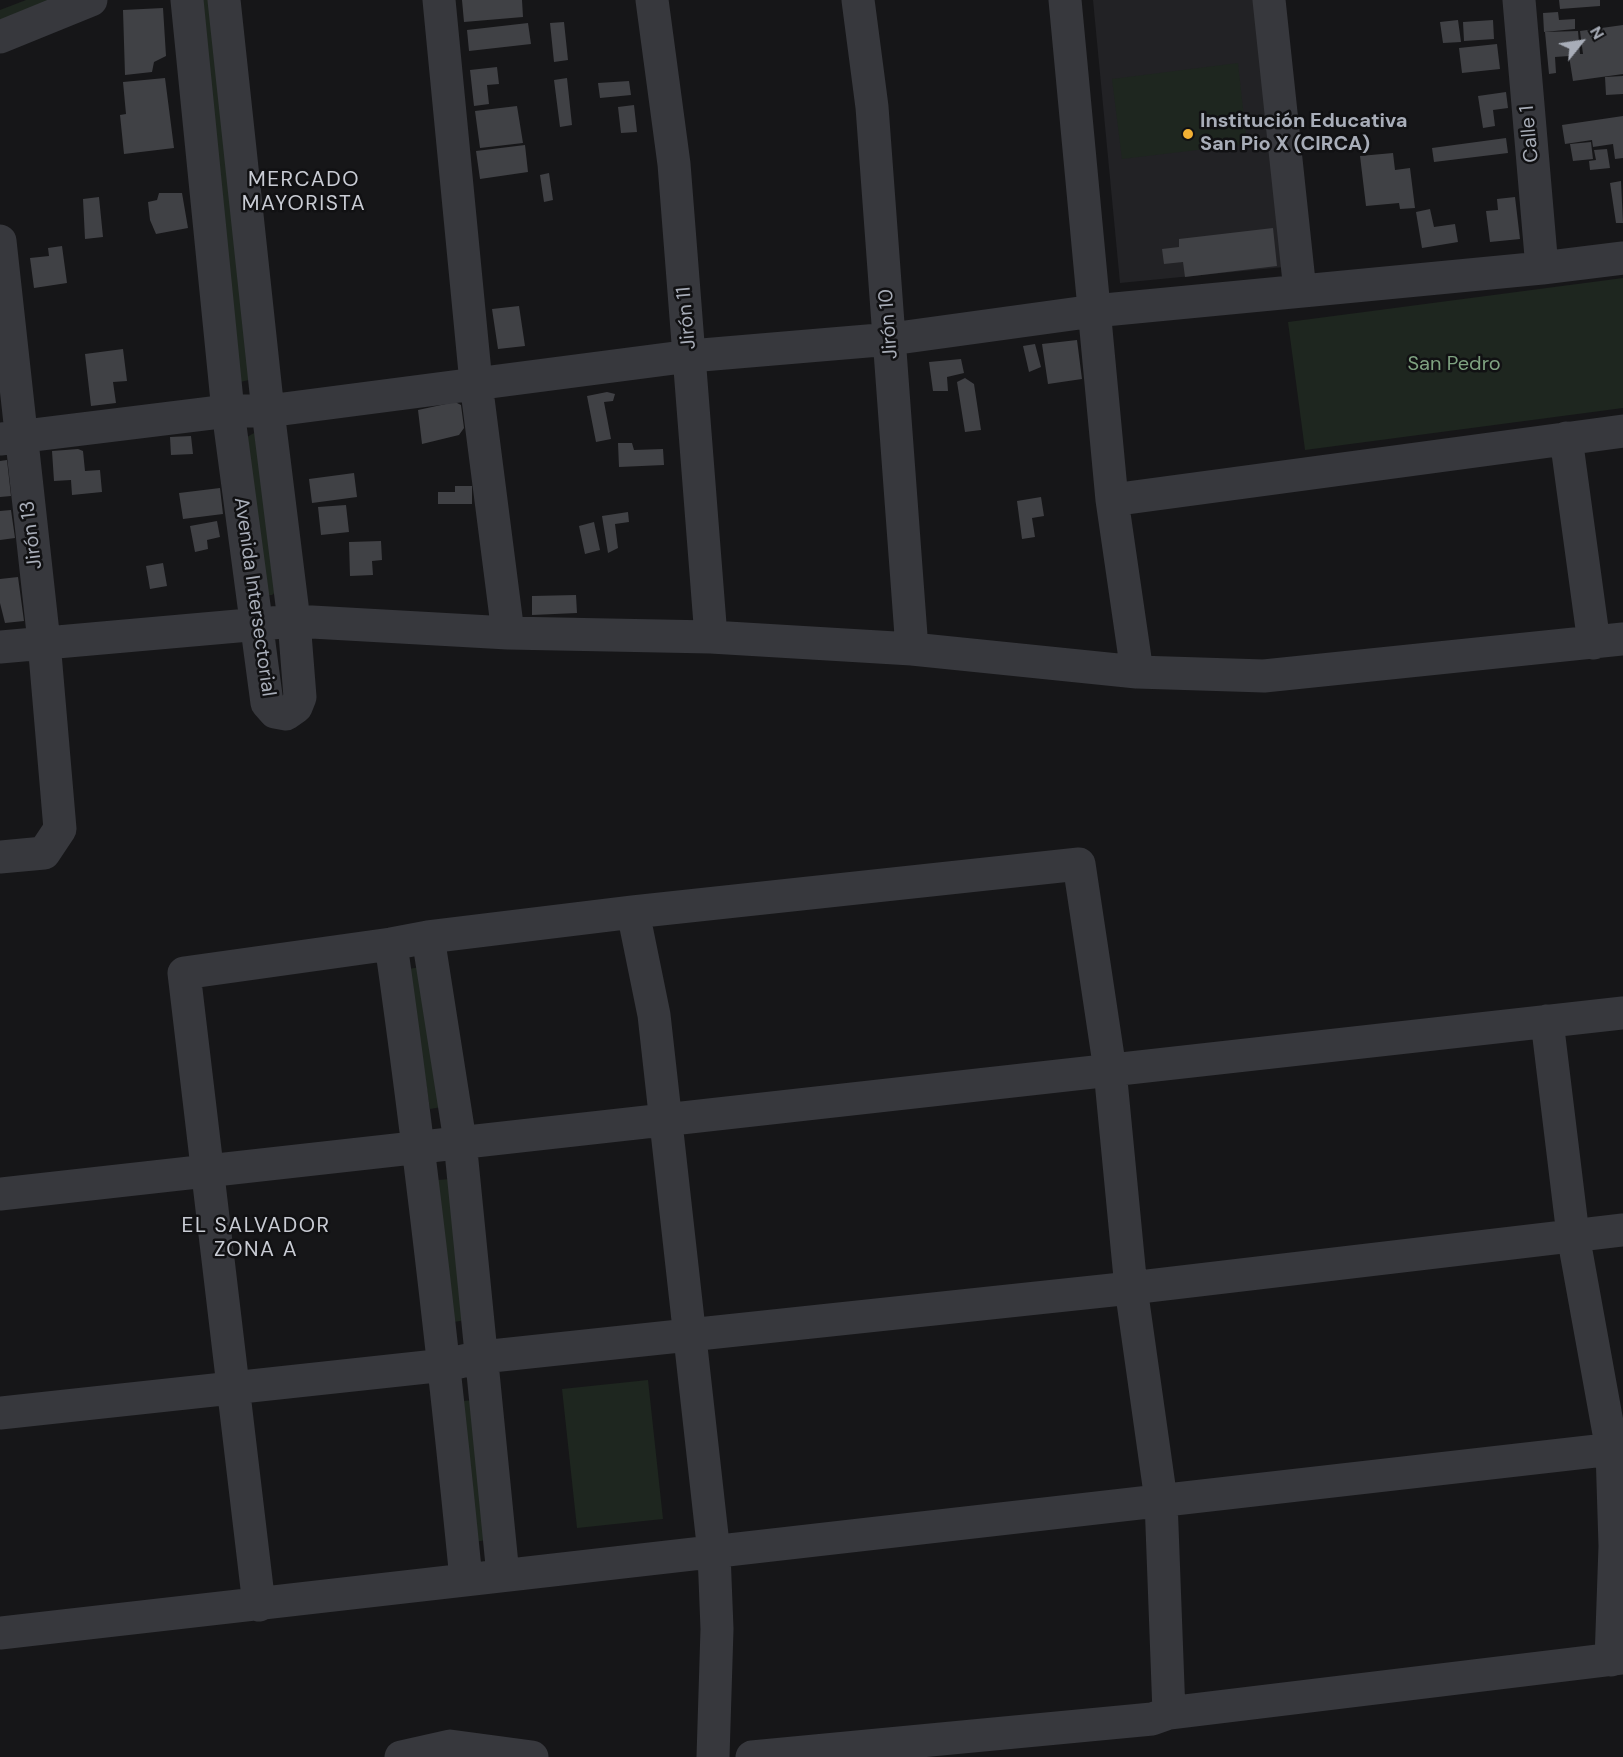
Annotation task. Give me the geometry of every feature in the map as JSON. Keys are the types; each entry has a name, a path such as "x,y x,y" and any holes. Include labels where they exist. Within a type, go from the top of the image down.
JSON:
{"street":[{"path":"0,37 91,0"},
{"name":"Avenida Intersectorial","path":"187,0 228,411 267,703 275,712 286,714 296,707 300,697 294,621 267,411 224,0"},
{"path":"439,0 476,383 508,633"},
{"name":"Jirón 11","path":"652,0 674,164 711,637"},
{"name":"Jirón 10","path":"858,0 872,107 891,339 912,649"},
{"path":"1065,0 1112,500 1137,672"},
{"path":"1269,0 1300,291"},
{"name":"Calle 1","path":"1519,0 1542,268"},
{"name":"Jirón 13","path":"0,241 10,438 44,642 60,830 44,853 0,857"},
{"path":"10,438 228,411 267,411 690,356 891,339 1094,311 1542,268 1623,258"},
{"path":"1112,500 1623,431"},
{"path":"0,647 294,621 508,633 711,637 912,649 1137,672 1264,676 1608,641 1566,438"},
{"path":"259,1605 184,973 428,937 633,912 1079,864 1110,1070 1131,1288 1161,1500 1169,1713"},
{"path":"633,912 654,1015 714,1553 717,1629 713,1757"},
{"path":"428,937 460,1141 503,1575"},
{"path":"391,944 420,1146 466,1579"},
{"path":"0,1194 1623,1013"},
{"path":"752,1757 1152,1719 1169,1713 1617,1659 1615,1546 1618,1449 1573,1235 1547,1021"},
{"path":"0,1413 445,1365 482,1357 1131,1288 1623,1230"},
{"path":"0,1633 1618,1449"},
{"path":"401,1757 450,1746 532,1757"}],"shaded area":[{"name":"Institución Educativa San Pio X (CIRCA)","path":"1093,0 1255,0 1284,267 1120,283"}],"green space":[{"path":"26,0 52,0 0,21 0,10"},
{"path":"198,0 212,0 249,380 240,382"},
{"path":"1238,63 1247,144 1122,159 1112,79"},
{"name":"San Pedro","path":"1623,278 1623,408 1305,450 1288,322"},
{"path":"256,432 276,592 272,595 268,595 247,437"},
{"path":"421,967 442,1107 430,1109 408,969"},
{"path":"451,1179 467,1320 453,1322 437,1180"},
{"path":"648,1380 663,1519 577,1528 562,1389"},
{"path":"476,1400 487,1540 474,1542 462,1401"}],"building":[{"path":"462,0 522,0 523,17 464,22"},
{"path":"1559,0 1600,0 1600,6 1560,9"},
{"path":"163,8 166,56 154,62 152,72 125,75 123,10"},
{"path":"1558,12 1559,20 1575,19 1575,29 1544,32 1543,13"},
{"path":"1458,20 1461,42 1443,43 1440,22"},
{"path":"1493,20 1494,39 1464,41 1463,22"},
{"path":"564,22 568,60 554,62 550,23"},
{"path":"528,23 531,44 469,51 467,30"},
{"path":"1623,25 1623,74 1573,81 1569,56 1555,57 1556,73 1549,74 1545,32 1578,31 1580,54 1583,54 1580,31"},
{"path":"1497,44 1500,69 1462,73 1459,48"},
{"path":"497,67 499,84 487,85 489,104 474,106 470,70"},
{"path":"1623,76 1623,94 1606,95 1605,77"},
{"path":"165,78 174,148 124,154 120,115 126,114 123,82"},
{"path":"567,78 572,125 560,127 554,80"},
{"path":"629,81 631,95 600,98 598,83"},
{"path":"1506,92 1508,108 1493,110 1495,126 1483,128 1478,96"},
{"path":"634,105 637,132 621,133 618,107"},
{"path":"517,106 523,143 480,148 475,111"},
{"path":"1623,116 1623,158 1615,159 1613,144 1593,147 1592,140 1565,144 1562,125"},
{"path":"1506,138 1508,153 1434,162 1432,148"},
{"path":"1591,142 1593,159 1573,161 1570,144"},
{"path":"525,145 528,172 480,179 476,151"},
{"path":"1607,149 1610,168 1590,170 1589,161 1596,160 1594,150"},
{"path":"1393,153 1395,170 1410,168 1415,208 1400,209 1399,203 1366,206 1360,156"},
{"path":"549,173 553,200 544,202 540,175"},
{"path":"1621,181 1623,223 1616,223 1610,183"},
{"path":"159,193 182,193 188,228 156,234 150,220 148,202 157,200"},
{"path":"99,197 103,237 85,239 83,199"},
{"path":"1515,197 1520,239 1490,242 1486,211 1498,210 1497,199"},
{"path":"1430,209 1434,227 1455,224 1458,242 1422,248 1416,212"},
{"path":"1273,228 1277,266 1185,277 1183,262 1164,264 1162,249 1179,247 1179,239"},
{"path":"62,246 67,283 34,288 30,258 49,256 48,248"},
{"path":"519,306 525,346 498,349 492,309"},
{"path":"1077,340 1082,379 1048,384 1042,344"},
{"path":"1035,344 1041,367 1029,372 1023,346"},
{"path":"123,349 127,381 113,382 116,403 91,406 85,354"},
{"path":"961,359 964,373 947,377 948,391 933,391 929,362"},
{"path":"965,378 974,384 981,430 965,432 957,382"},
{"path":"607,392 615,394 613,401 604,402 611,439 596,442 587,396"},
{"path":"455,402 461,405 464,428 459,435 422,444 418,410"},
{"path":"191,436 193,454 171,455 170,437"},
{"path":"618,443 632,443 634,450 663,449 664,465 619,467"},
{"path":"78,449 83,451 85,471 100,470 102,492 72,495 71,480 54,481 52,451"},
{"path":"7,460 11,496 0,497 0,461"},
{"path":"354,473 357,497 312,503 309,479"},
{"path":"455,486 472,486 472,504 438,504 438,492 455,492"},
{"path":"220,488 223,514 183,519 179,493"},
{"path":"1041,497 1044,516 1032,518 1035,537 1022,539 1017,501"},
{"path":"346,505 349,532 321,535 318,507"},
{"path":"11,510 15,538 0,540 0,511"},
{"path":"628,512 629,522 615,524 618,548 608,553 602,516"},
{"path":"217,521 220,537 207,540 208,549 195,552 190,526"},
{"path":"594,522 600,550 585,554 579,526"},
{"path":"381,541 382,560 372,561 373,575 350,576 349,542"},
{"path":"163,563 167,586 150,589 146,566"},
{"path":"18,577 24,621 5,623 0,603 0,579"},
{"path":"576,595 577,613 532,615 532,596"}],"place":[{"name":"Institución Educativa San Pio X (CIRCA)","path":"1188,134"}],"district":[{"name":"MERCADO MAYORISTA","path":"304,192"},
{"name":"EL SALVADOR ZONA A","path":"256,1238"}]}
